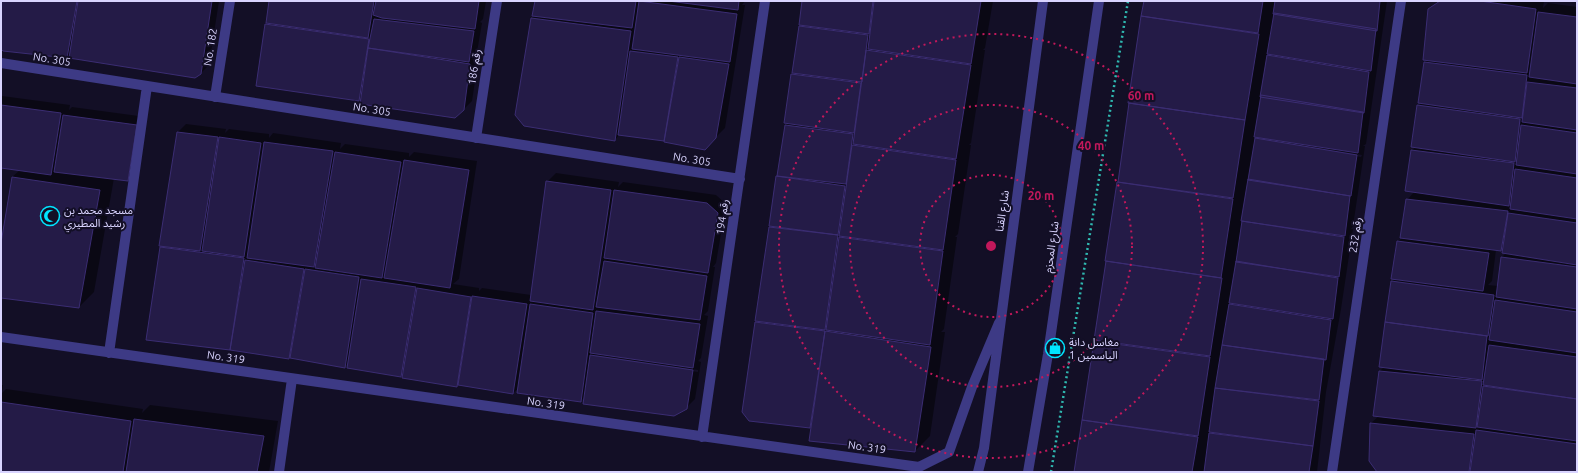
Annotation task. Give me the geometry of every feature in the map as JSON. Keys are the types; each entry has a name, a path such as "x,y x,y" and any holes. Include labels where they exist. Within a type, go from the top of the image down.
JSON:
{"street":[{"name":"No. 182","path":"215,97 230,1"},
{"name":"رقم 186","path":"476,138 497,1"},
{"name":"رقم 194","path":"702,437 765,1"},
{"name":"شارع القنا","path":"979,472 984,448 999,324 1043,1"},
{"name":"شارع المحزم","path":"1028,472 1048,354 1099,1"},
{"name":"رقم 232","path":"1332,472 1402,1"},
{"name":"No. 305","path":"1,64 740,179"},
{"path":"109,353 147,86"},
{"name":"No. 319","path":"1,337 702,437 918,466 949,452 972,387 999,324"},
{"path":"279,472 292,379"}],"path":[{"path":"1051,472 1128,1"}],"building":[{"path":"1,1 77,1 67,58 3,51 1,49"},
{"path":"78,1 212,1 201,74 195,78 69,58"},
{"path":"269,1 374,1 368,38 266,23"},
{"path":"376,1 479,1 475,29 382,18 373,15"},
{"path":"535,1 636,1 632,28 532,16"},
{"path":"639,1 737,14 730,62 632,49"},
{"path":"668,1 739,1 738,10"},
{"path":"802,1 873,1 869,34 799,25"},
{"path":"874,1 981,1 971,64 868,49"},
{"path":"1144,1 1263,1 1258,33 1141,16"},
{"path":"1275,1 1380,1 1377,31 1273,14"},
{"path":"1440,1 1480,1 1536,9 1527,73 1423,60 1428,9"},
{"path":"1538,12 1577,17 1577,84 1529,77"},
{"path":"1274,13 1376,29 1371,71 1267,54"},
{"path":"1141,16 1259,34 1245,120 1128,103"},
{"path":"531,18 631,31 615,141 524,126 515,115"},
{"path":"374,19 474,31 469,62 368,48"},
{"path":"265,24 369,39 359,101 256,86"},
{"path":"799,26 868,35 862,82 792,73"},
{"path":"368,48 470,64 464,110 455,118 360,104"},
{"path":"866,50 971,65 956,159 853,144"},
{"path":"630,51 678,57 664,141 618,135"},
{"path":"1267,55 1369,72 1364,113 1260,97"},
{"path":"679,57 729,64 716,138 705,150 664,142"},
{"path":"1424,62 1527,75 1522,118 1418,103"},
{"path":"791,74 861,83 854,133 784,123"},
{"path":"1527,82 1577,88 1577,130 1522,122"},
{"path":"1261,95 1363,112 1358,153 1254,137"},
{"path":"1129,103 1245,120 1233,198 1118,182"},
{"path":"1,105 61,113 51,175 1,168"},
{"path":"1417,105 1520,119 1515,162 1411,147"},
{"path":"63,115 137,125 128,181 54,172"},
{"path":"785,125 853,134 846,184 777,176"},
{"path":"1521,125 1577,133 1577,174 1516,165"},
{"path":"177,132 218,137 200,251 159,246"},
{"path":"219,137 261,143 244,257 202,251"},
{"path":"1255,138 1357,155 1351,196 1248,180"},
{"path":"264,142 333,151 314,267 247,258"},
{"path":"852,145 956,160 943,250 839,236"},
{"path":"1411,150 1514,163 1509,206 1405,191"},
{"path":"335,152 401,162 382,278 315,268"},
{"path":"404,160 469,170 450,288 384,278"},
{"path":"1515,169 1577,178 1577,219 1510,209"},
{"path":"776,176 845,186 838,235 769,226"},
{"name":"مسجد محمد بن رشيد المطيري","path":"12,177 100,190 79,308 1,298 1,243"},
{"path":"1248,179 1350,196 1345,236 1241,221"},
{"path":"546,181 611,190 593,310 530,301"},
{"path":"1117,182 1233,199 1221,278 1105,261"},
{"path":"614,190 707,203 718,213 708,273 604,258"},
{"path":"1406,199 1508,211 1501,251 1400,238"},
{"path":"1508,213 1577,223 1577,265 1502,253"},
{"path":"1242,221 1344,237 1339,277 1236,262"},
{"path":"769,227 838,235 825,330 755,321"},
{"path":"839,237 943,251 930,345 826,330"},
{"path":"1397,241 1489,253 1483,291 1391,279"},
{"path":"160,247 244,258 230,350 146,340"},
{"path":"1501,257 1577,267 1577,309 1496,297"},
{"path":"245,260 304,269 289,359 230,350"},
{"path":"604,261 707,276 700,320 596,307"},
{"path":"1106,261 1222,278 1210,356 1094,340"},
{"path":"1236,261 1338,278 1333,319 1229,303"},
{"path":"305,269 359,277 345,368 290,358"},
{"path":"361,279 416,287 401,377 347,368"},
{"path":"1391,281 1494,295 1488,336 1385,322"},
{"path":"417,288 471,297 457,387 402,378"},
{"path":"472,296 527,304 513,394 458,385"},
{"path":"1495,300 1577,312 1577,353 1489,340"},
{"path":"530,304 593,313 581,402 517,393"},
{"path":"1229,304 1331,320 1326,360 1222,345"},
{"path":"596,311 700,324 693,368 590,353"},
{"path":"755,322 825,331 810,428 749,421 742,412"},
{"path":"1385,322 1487,336 1482,380 1379,367"},
{"path":"825,331 931,347 915,452 809,441"},
{"path":"1094,341 1210,357 1198,436 1082,420"},
{"path":"1222,345 1324,359 1319,400 1215,388"},
{"path":"1489,345 1577,357 1577,399 1483,385"},
{"path":"590,355 693,370 687,409 674,416 583,404"},
{"path":"1379,371 1482,381 1476,428 1373,416"},
{"path":"1483,386 1577,399 1577,441 1477,427"},
{"path":"1215,388 1319,401 1313,446 1209,432"},
{"path":"1,402 131,421 123,472 1,472"},
{"path":"134,419 264,436 257,472 126,472"},
{"path":"1082,420 1198,437 1192,472 1074,472"},
{"path":"1370,423 1474,434 1469,472 1377,472 1369,461"},
{"path":"1476,430 1577,444 1577,472 1470,472"},
{"path":"1209,433 1313,446 1309,472 1204,472"}],"place":[{"name":"مسجد محمد بن رشيد المطيري","path":"50,216"},
{"name":"مغاسل دانة الياسمين 1","path":"1055,348"}]}
